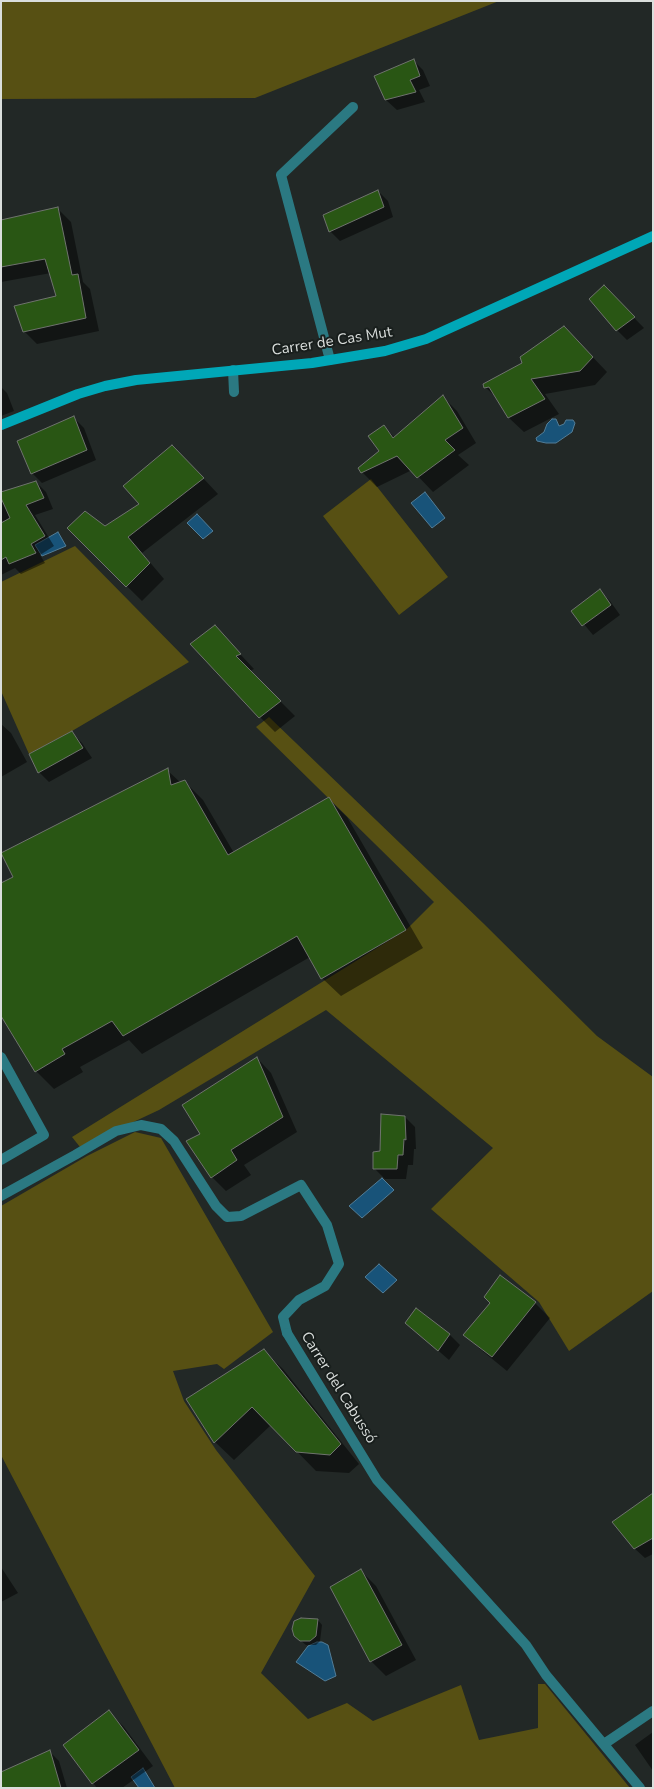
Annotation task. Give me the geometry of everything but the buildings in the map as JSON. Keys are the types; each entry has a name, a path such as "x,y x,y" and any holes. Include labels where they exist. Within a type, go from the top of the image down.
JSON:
{"street":[{"path":"330,360 281,176 353,107"},
{"name":"Carrer de Cas Mut","path":"1,425 78,394 104,386 136,380 330,360 384,351 426,339 653,236"},
{"path":"233,370 234,392"},
{"path":"1,1057 44,1135 1,1160"},
{"name":"Carrer del Cabussó","path":"1,1196 116,1131 141,1125 161,1129 174,1141 216,1206 227,1217 241,1216 301,1184 328,1225 339,1264 325,1286 299,1300 283,1317 287,1333 377,1480 526,1645 546,1675 640,1788"},
{"path":"604,1744 653,1711"}],"shaded area":[{"path":"1,1 499,1 255,98 1,99"},
{"path":"371,479 448,577 399,615 323,516"},
{"path":"75,546 189,662 29,754 1,691 1,582"},
{"path":"269,717 483,923 597,1036 653,1077 653,1291 569,1351 539,1302 431,1209 493,1148 326,1010 159,1110 80,1147 72,1137 406,930 434,902 256,727"},
{"path":"135,1132 161,1138 273,1332 224,1369 217,1364 173,1371 184,1401 216,1450 315,1576 261,1673 308,1719 347,1703 373,1721 461,1685 479,1740 538,1728 538,1684 545,1684 630,1788 175,1788 1,1455 1,1206 87,1156"}],"water":[{"path":"552,419 556,419 559,426 564,424 566,420 573,420 575,423 572,432 556,443 537,441 536,438 544,432 547,424"},
{"path":"425,492 445,518 432,528 411,503"},
{"path":"197,514 213,531 203,539 187,523"},
{"path":"58,532 66,546 42,556 35,545"},
{"path":"382,1178 394,1190 362,1218 349,1206"},
{"path":"379,1264 397,1280 383,1293 365,1277"},
{"path":"317,1642 328,1645 336,1676 325,1681 296,1662 308,1646"},
{"path":"143,1768 155,1788 139,1788 131,1777"}]}
